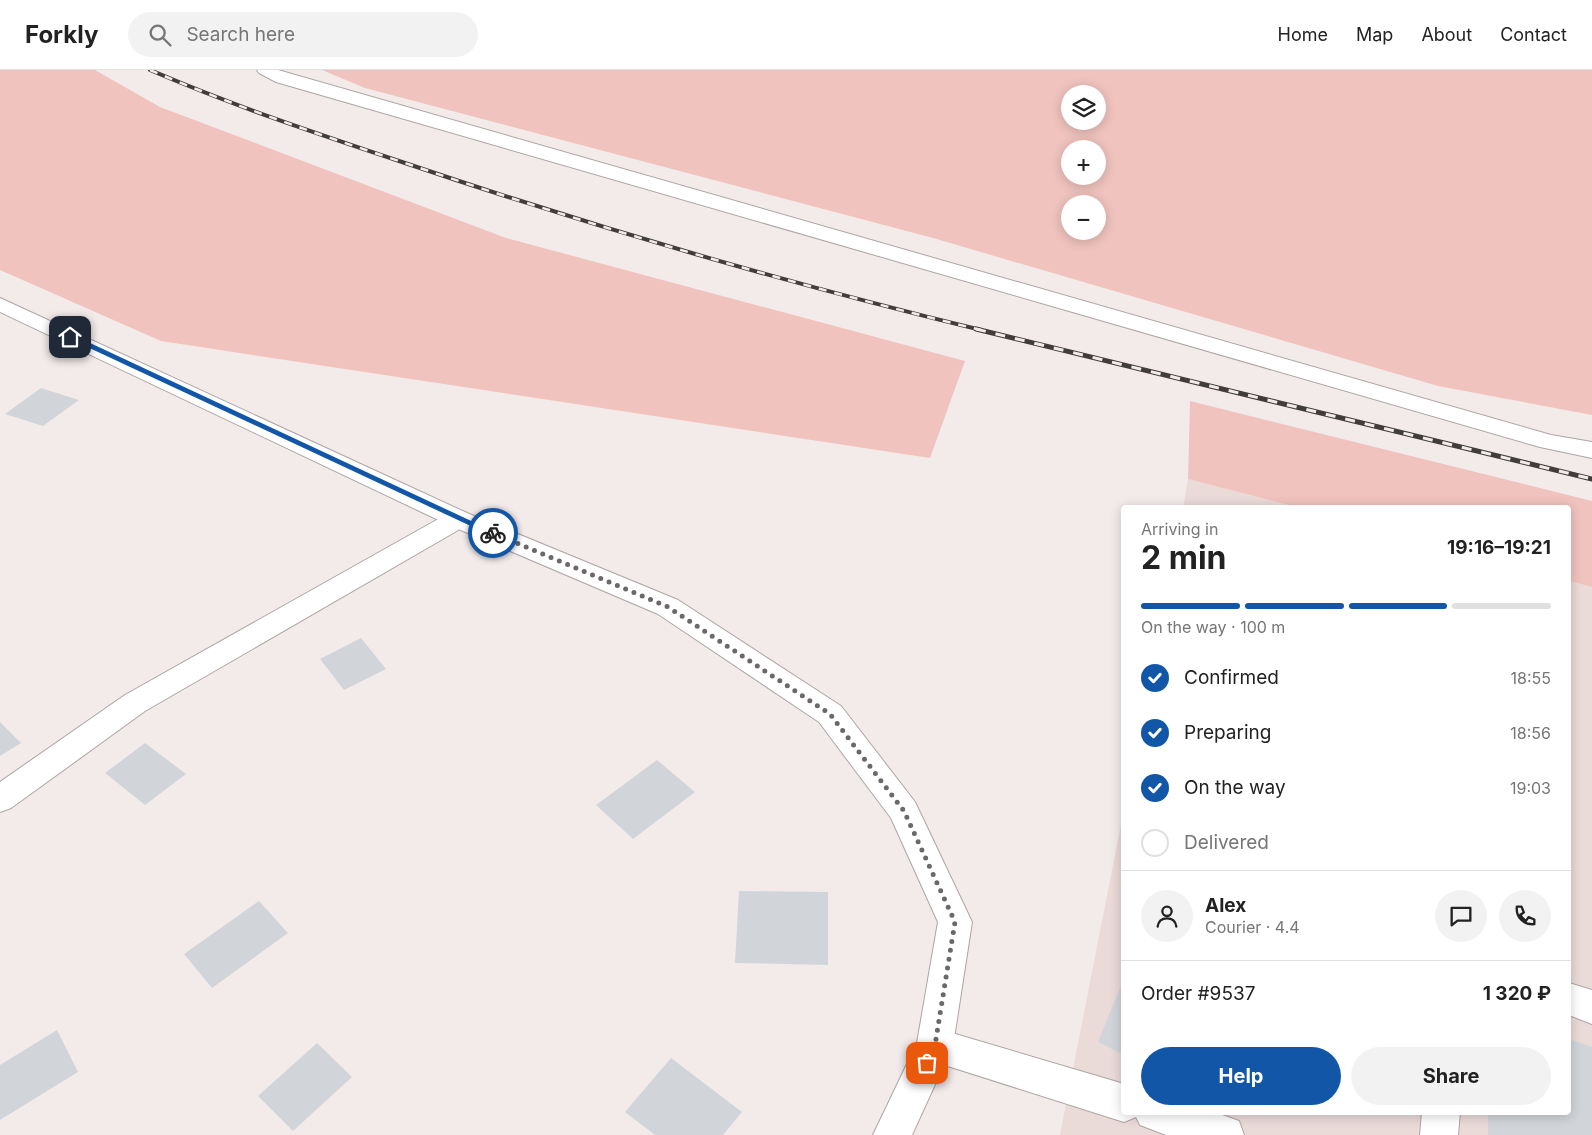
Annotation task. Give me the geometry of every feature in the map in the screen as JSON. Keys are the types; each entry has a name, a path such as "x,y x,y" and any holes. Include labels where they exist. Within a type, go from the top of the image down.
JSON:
{"main road":[{"path":"265,70 282,78 735,210 1550,442 1592,450"},
{"path":"0,304 458,518 668,607 830,714 904,811 955,922 935,1045 892,1135"},
{"path":"0,799 135,703 458,518"},
{"path":"1571,1000 1592,1007"},
{"path":"935,1045 1121,1102"},
{"path":"1162,1115 1225,1135"},
{"path":"1439,1135 1441,1115"}],"shaded area":[{"path":"0,70 95,70 160,107 506,238 965,361 930,458 161,341 0,270"},
{"path":"322,70 1592,70 1592,415 1438,386 933,238 365,88"},
{"path":"1190,401 1592,501 1592,587 1571,582 1571,505 1288,505 1188,479"},
{"path":"1188,479 1288,505 1184,505"},
{"path":"1571,582 1592,587 1592,1135 1060,1135 1121,824 1121,1115 1571,1115"}],"building":[{"path":"41,388 79,400 43,426 5,414"},
{"path":"361,638 386,669 344,690 320,659"},
{"path":"0,722 21,743 0,756"},
{"path":"145,743 186,774 145,805 105,773"},
{"path":"657,760 695,792 633,839 596,805"},
{"path":"739,891 828,892 828,965 735,963"},
{"path":"259,901 288,933 212,988 184,954"},
{"path":"1121,985 1121,1054 1098,1042"},
{"path":"57,1030 78,1072 0,1120 0,1065"},
{"path":"1571,1040 1592,1047 1592,1135 1488,1135 1488,1115 1571,1115"},
{"path":"317,1043 352,1077 293,1131 258,1096"},
{"path":"671,1058 742,1112 723,1135 655,1135 625,1112"}],"railway":[{"path":"150,70 213,96 308,130 476,187 619,232 836,293 981,330"},
{"path":"976,329 1592,479"}],"way so far":[{"path":"493,533 668,607 830,714 904,811 955,922 935,1045 927,1063"}],"route":[{"path":"70,337 493,533"}]}
